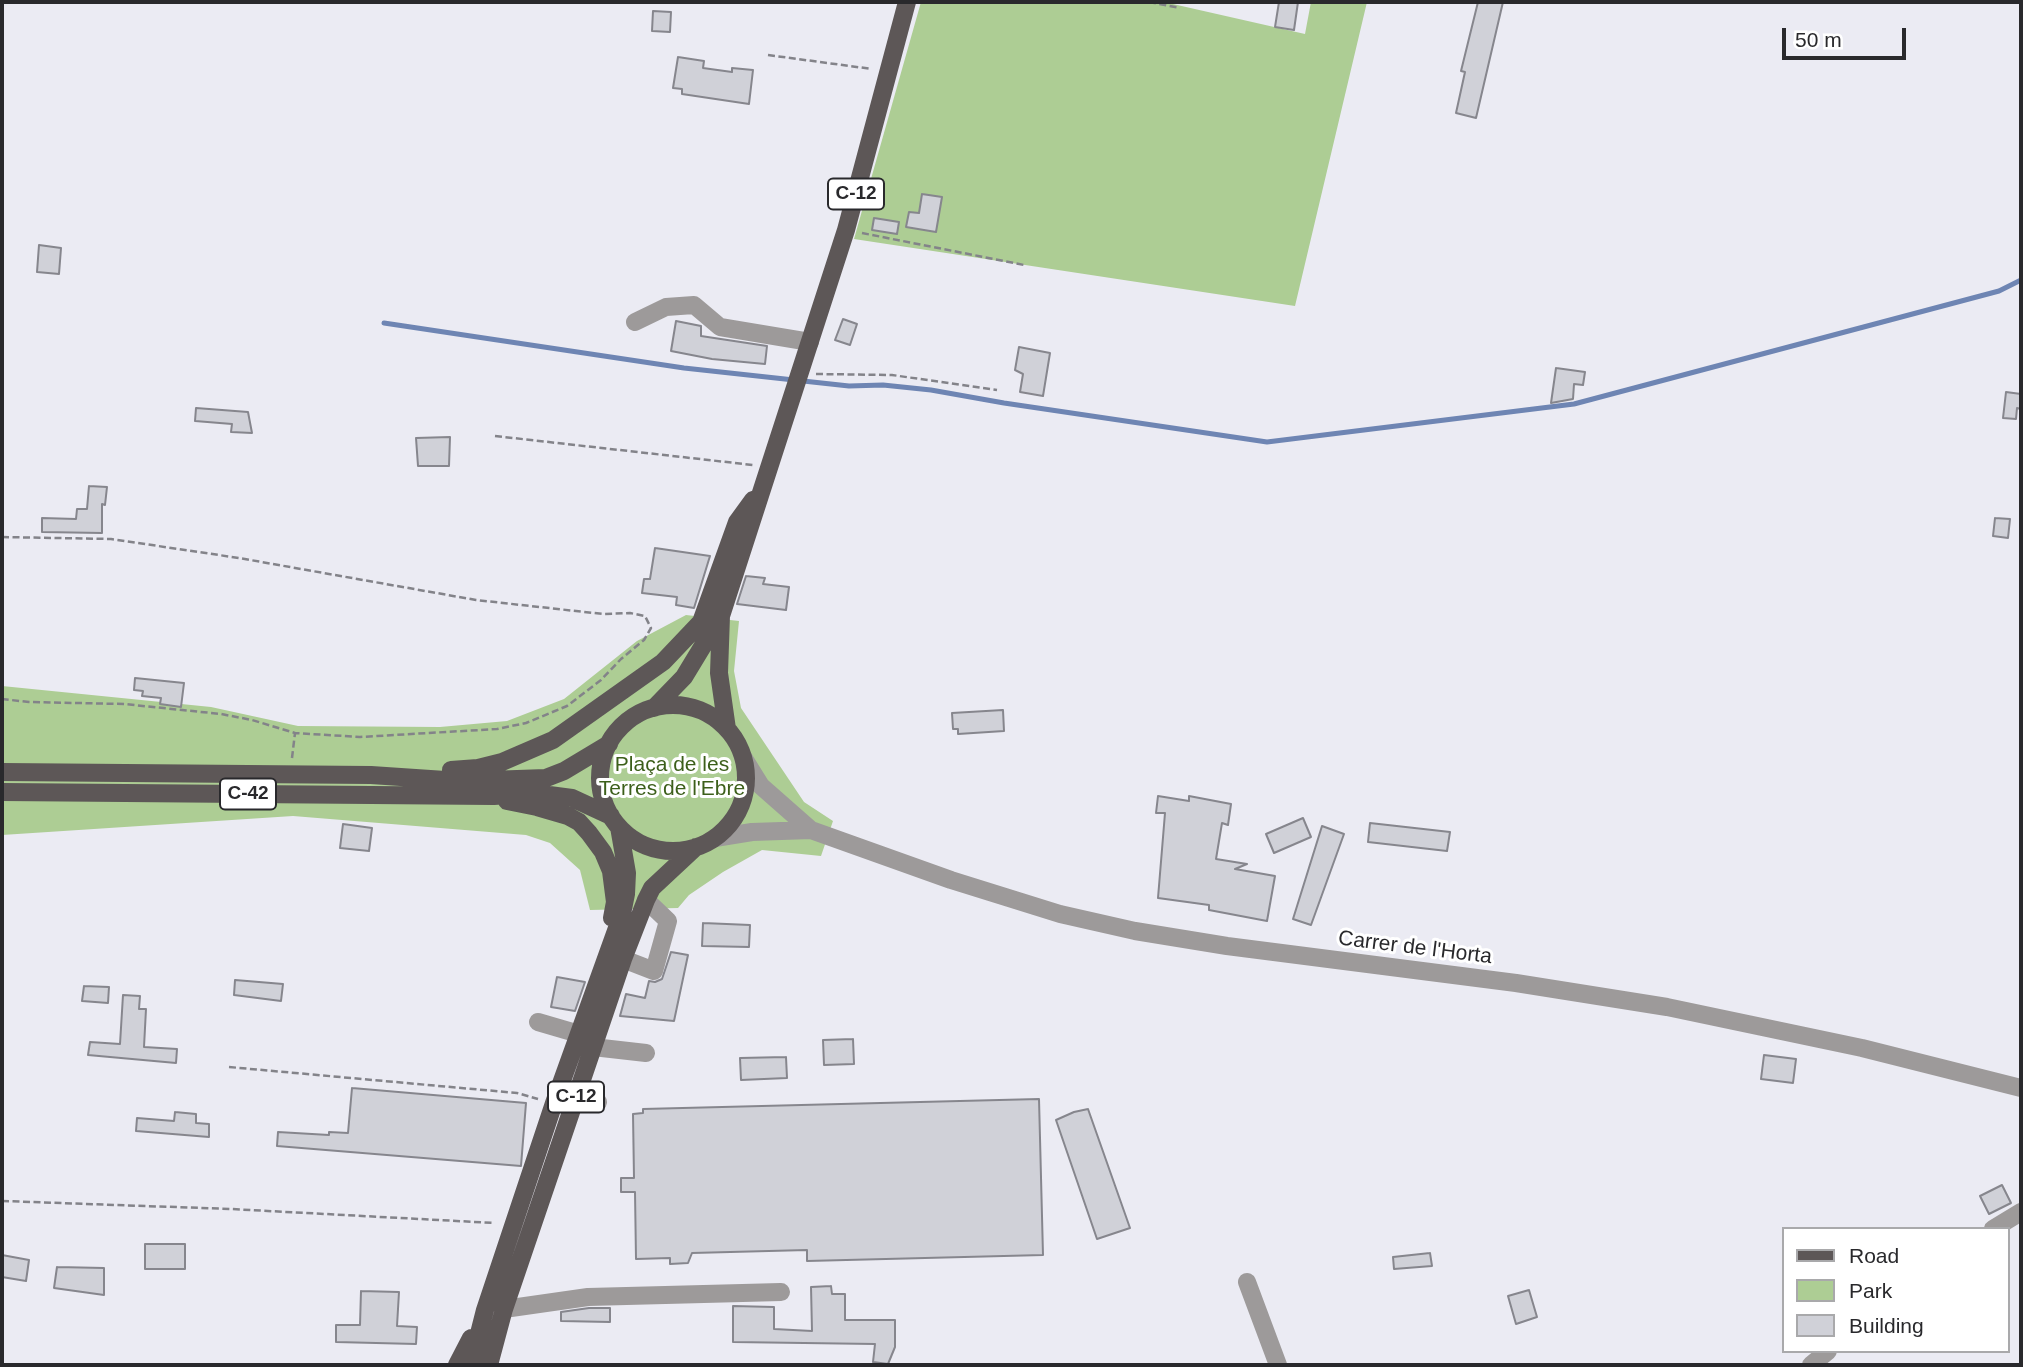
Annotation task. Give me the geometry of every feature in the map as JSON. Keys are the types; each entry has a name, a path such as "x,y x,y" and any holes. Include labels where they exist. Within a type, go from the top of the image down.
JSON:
{"main road":[{"name":"C-12","path":"696,848 675,851 655,849 635,841 615,822 605,805 600,780 601,768 609,744 628,722 654,708 684,677 721,616 800,372 818,332 846,230 865,193 889,72 907,2"},
{"path":"371,775 478,768 502,762 553,740 663,662 701,622 737,522 763,487"},
{"name":"C-12","path":"721,616 719,673 727,729"},
{"name":"C-12","path":"489,1365 504,1309 623,959 646,900 652,888 696,848 715,838 730,825 744,797 746,777 743,757 727,729 694,708 654,708"},
{"name":"C-42","path":"2,772 371,775 460,781 546,778 564,771 609,744"},
{"name":"C-42","path":"2,792 494,796 553,794 572,797 615,822"},
{"path":"494,796 513,804 557,812 579,822 603,852 611,871 615,902 603,966"},
{"name":"C-12","path":"471,1365 485,1310 554,1103 622,914 627,873 615,822"},
{"path":"457,1365 485,1310"}],"street":[{"path":"635,322 666,307 694,305 720,327 818,332"},
{"path":"743,757 761,786 811,830"},
{"path":"715,838 752,832 811,830"},
{"name":"Carrer de l'Horta","path":"811,830 1004,898 1114,927 1227,946 1516,983 1667,1007 1862,1048 2021,1088"},
{"path":"623,959 654,971 668,920 646,900"},
{"path":"538,1022 579,1034"},
{"path":"593,1047 646,1053"},
{"path":"575,1099 598,1102"},
{"path":"1996,1227 2021,1212"},
{"path":"1247,1282 1278,1365"},
{"path":"504,1309 588,1297 781,1292"},
{"path":"1811,1365 1826,1353"}],"path":[{"path":"1149,2 1180,8"},
{"path":"768,55 889,72"},
{"path":"846,230 1024,265"},
{"path":"800,372 836,376 892,375 998,390"},
{"path":"495,436 769,466"},
{"path":"2,537 111,539 239,558 476,600 603,614 630,613 645,616 651,628 644,640 601,680 567,706 511,727 360,737 295,733 221,714 124,704 2,699"},
{"path":"290,775 295,733"},
{"path":"229,1067 517,1093 554,1103"},
{"path":"2,1201 514,1225"}],"green space":[{"path":"921,2 1164,2 1305,34 1311,2 1367,2 1295,306 854,239"},
{"name":"Plaça de les Terres de l'Ebre","path":"686,615 739,621 734,671 741,708 804,802 833,821 821,856 762,850 689,895 678,908 590,910 580,870 550,843 526,835 293,816 2,835 2,686 211,707 298,726 440,727 507,721 564,699 637,641"}],"building":[{"path":"1279,2 1298,2 1294,30 1275,27"},
{"path":"1478,2 1503,2 1476,118 1456,113 1465,72 1461,71"},
{"path":"653,11 671,12 670,32 652,31"},
{"path":"678,57 704,61 703,68 732,72 732,68 753,70 749,104 682,94 682,89 673,88"},
{"path":"922,194 942,197 936,232 906,227 909,212 919,213"},
{"path":"874,218 899,222 897,234 872,230"},
{"path":"39,245 61,248 59,274 37,272"},
{"path":"843,319 857,324 850,345 835,340"},
{"path":"676,321 701,326 701,336 767,346 765,364 712,359 671,351"},
{"path":"1019,347 1050,353 1043,396 1020,392 1023,374 1015,370"},
{"path":"1556,368 1585,372 1583,385 1574,384 1573,399 1551,403"},
{"path":"2006,392 2021,394 2021,409 2017,408 2016,419 2003,418"},
{"path":"196,408 248,412 252,433 231,432 232,424 195,421"},
{"path":"450,437 449,466 418,466 416,438"},
{"path":"89,486 107,487 105,505 102,504 102,533 42,532 42,518 76,519 77,509 87,509"},
{"path":"1995,518 2010,519 2008,538 1993,536"},
{"path":"655,548 710,556 694,608 676,605 677,597 642,593 644,579 650,579"},
{"path":"746,576 765,578 763,584 789,587 786,610 737,604"},
{"path":"135,678 184,683 181,707 160,704 161,698 142,696 143,691 134,690"},
{"path":"1003,710 1004,731 958,734 958,729 953,729 952,713"},
{"path":"1158,796 1189,801 1189,796 1231,804 1228,825 1222,823 1216,859 1247,864 1235,869 1275,876 1267,921 1209,910 1209,905 1158,898 1165,813 1156,813"},
{"path":"1303,818 1311,837 1274,853 1266,834"},
{"path":"1370,823 1450,832 1447,851 1368,842"},
{"path":"343,824 372,828 369,851 340,848"},
{"path":"1322,826 1344,834 1311,925 1293,919"},
{"path":"703,923 750,925 749,947 702,946"},
{"path":"671,952 688,955 674,1021 620,1016 626,994 645,998 649,981 662,979"},
{"path":"557,977 585,982 575,1011 551,1007"},
{"path":"235,980 283,984 281,1001 234,995"},
{"path":"84,986 109,987 108,1003 82,1001"},
{"path":"123,995 140,996 139,1009 146,1009 144,1047 177,1049 176,1063 88,1055 90,1042 120,1044"},
{"path":"853,1039 854,1064 824,1065 823,1040"},
{"path":"1764,1055 1796,1059 1793,1083 1761,1079"},
{"path":"786,1057 787,1078 741,1080 740,1058"},
{"path":"352,1088 526,1103 521,1166 277,1146 278,1132 329,1135 329,1132 348,1133"},
{"path":"1039,1099 1043,1255 807,1261 807,1250 692,1253 688,1263 670,1264 670,1258 636,1259 635,1192 621,1192 621,1178 634,1178 633,1114 643,1113 643,1109"},
{"path":"1088,1109 1130,1228 1097,1239 1056,1120"},
{"path":"175,1112 196,1114 196,1123 209,1124 209,1137 136,1131 137,1118 174,1121"},
{"path":"2002,1185 2011,1203 1989,1214 1980,1196"},
{"path":"145,1244 185,1244 185,1269 145,1269"},
{"path":"1430,1253 1432,1266 1394,1269 1393,1257"},
{"path":"2,1255 29,1260 26,1281 2,1277"},
{"path":"57,1267 104,1268 104,1295 54,1288"},
{"path":"831,1286 832,1294 845,1294 845,1320 895,1320 895,1347 888,1364 873,1362 875,1344 733,1342 733,1306 774,1307 774,1329 812,1331 811,1287"},
{"path":"1529,1290 1537,1317 1516,1324 1508,1296"},
{"path":"361,1291 399,1292 397,1326 417,1327 416,1344 336,1342 336,1325 360,1325"},
{"path":"610,1308 610,1322 561,1321 561,1312"}],"waterway":[{"path":"384,323 684,368 849,386 883,385 931,390 1267,442 1574,404 1999,291 2021,280"}]}
